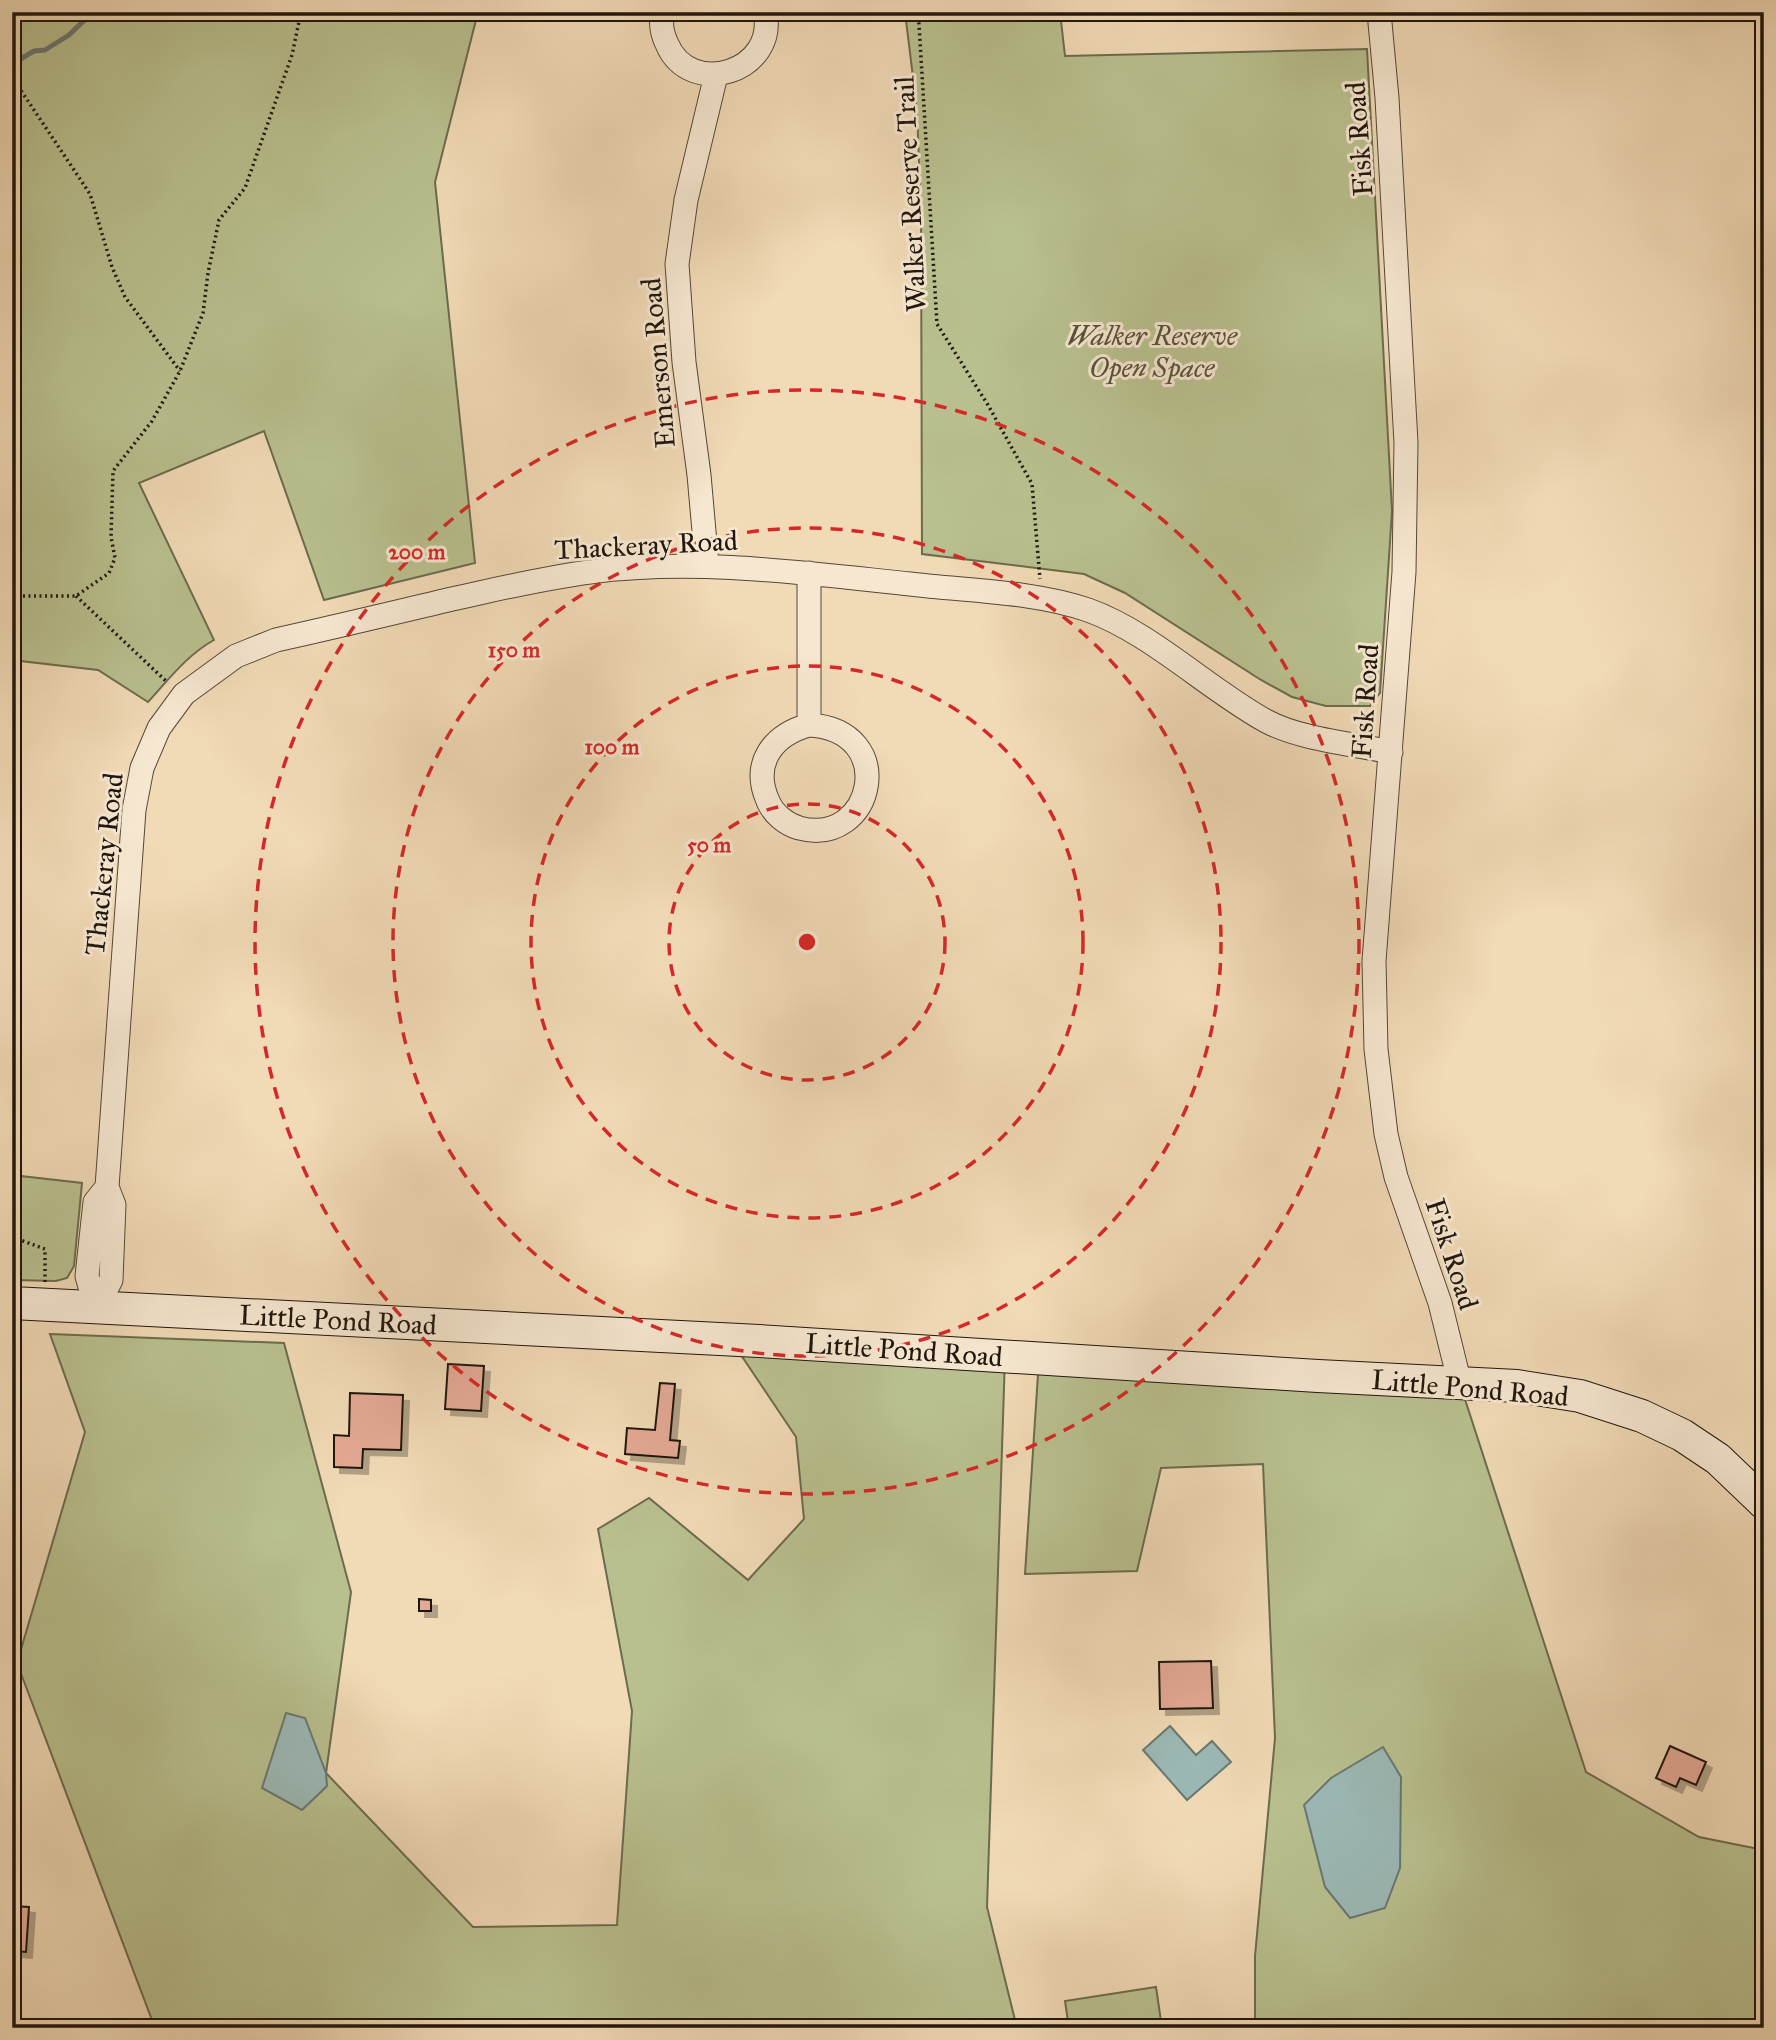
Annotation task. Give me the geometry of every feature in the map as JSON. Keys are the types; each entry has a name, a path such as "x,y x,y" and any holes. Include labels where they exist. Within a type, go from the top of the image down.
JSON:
{"street":[{"path":"663,12 663,35 670,52 682,65 699,73 716,75 733,72 747,64 758,51 765,36 765,12"},
{"name":"Fisk Road","path":"1379,12 1387,98 1406,443 1404,572 1374,961 1376,1049 1386,1134 1396,1177 1440,1303 1460,1384"},
{"name":"Emerson Road","path":"707,565 699,475 684,362 677,264 686,200 716,75"},
{"name":"Thackeray Road","path":"96,1309 87,1276 94,1202 107,1187 134,810 142,768 159,728 182,697 218,667 236,656 276,640 528,582 592,571 707,565 809,573 1042,598 1105,616 1160,650 1231,700 1269,722 1289,731 1391,752"},
{"path":"809,573 809,725"},
{"path":"809,725 826,726 842,732 860,751 868,775 866,793 858,808 846,821 831,828 813,831 796,827 781,818 769,805 763,789 762,771 767,754 778,740 792,730 809,725"},
{"name":"Little Pond Road","path":"12,1303 759,1341 1517,1386 1580,1396 1642,1416 1682,1435 1718,1459 1764,1503"}],"path":[{"path":"12,596 76,596 109,573 115,558 111,537 113,471 152,421 180,371 203,313 219,219 245,188 292,55 300,12"},
{"name":"Walker Reserve Trail","path":"915,12 919,24 937,324 988,405 1032,484 1042,598"},
{"path":"13,78 90,194 112,267 125,297 180,371"},
{"path":"76,596 145,658 182,697"},
{"path":"12,1237 44,1249 45,1306"}],"green space":[{"path":"12,12 478,12 435,182 475,563 324,600 264,431 139,483 214,640 187,660 148,702 98,670 12,660"},
{"name":"Walker Reserve Open Space","path":"905,12 1060,12 1065,56 1367,49 1392,511 1380,693 1370,706 1326,706 1292,697 1125,593 1084,574 922,554 921,214 917,110"},
{"path":"12,1175 82,1183 74,1266 67,1278 56,1281 12,1280"},
{"path":"50,1334 284,1343 351,1592 326,1773 473,1927 617,1925 632,1711 598,1529 649,1498 748,1580 804,1519 796,1437 731,1340 1005,1357 987,1907 1017,2028 155,2028 17,1663 85,1432"},
{"path":"1039,1359 1460,1384 1586,1772 1699,1837 1764,1850 1764,2028 1255,2028 1255,1956 1275,1738 1263,1464 1161,1468 1137,1571 1025,1574"},
{"path":"1156,1987 1162,2028 1069,2028 1065,2001"}],"water":[{"path":"286,1713 305,1718 326,1773 327,1786 302,1810 262,1788"},
{"path":"1170,1726 1196,1755 1212,1741 1231,1762 1187,1800 1143,1750"},
{"path":"1383,1747 1401,1777 1400,1868 1385,1908 1350,1918 1325,1887 1304,1805 1331,1778"}],"building":[{"path":"448,1364 484,1366 481,1411 445,1409"},
{"path":"660,1383 675,1384 670,1440 680,1441 678,1458 625,1454 627,1428 655,1430"},
{"path":"350,1393 403,1395 401,1450 363,1449 362,1468 334,1467 334,1435 349,1436"},
{"path":"419,1599 431,1600 431,1611 419,1611"},
{"path":"1211,1661 1213,1708 1160,1709 1159,1662"},
{"path":"1670,1746 1706,1762 1696,1785 1680,1778 1676,1787 1656,1778"},
{"path":"12,1906 29,1907 26,1952 16,1951 17,1938 12,1938"}],"waterway":[{"path":"12,64 34,51 45,50 69,35 93,12"}]}
